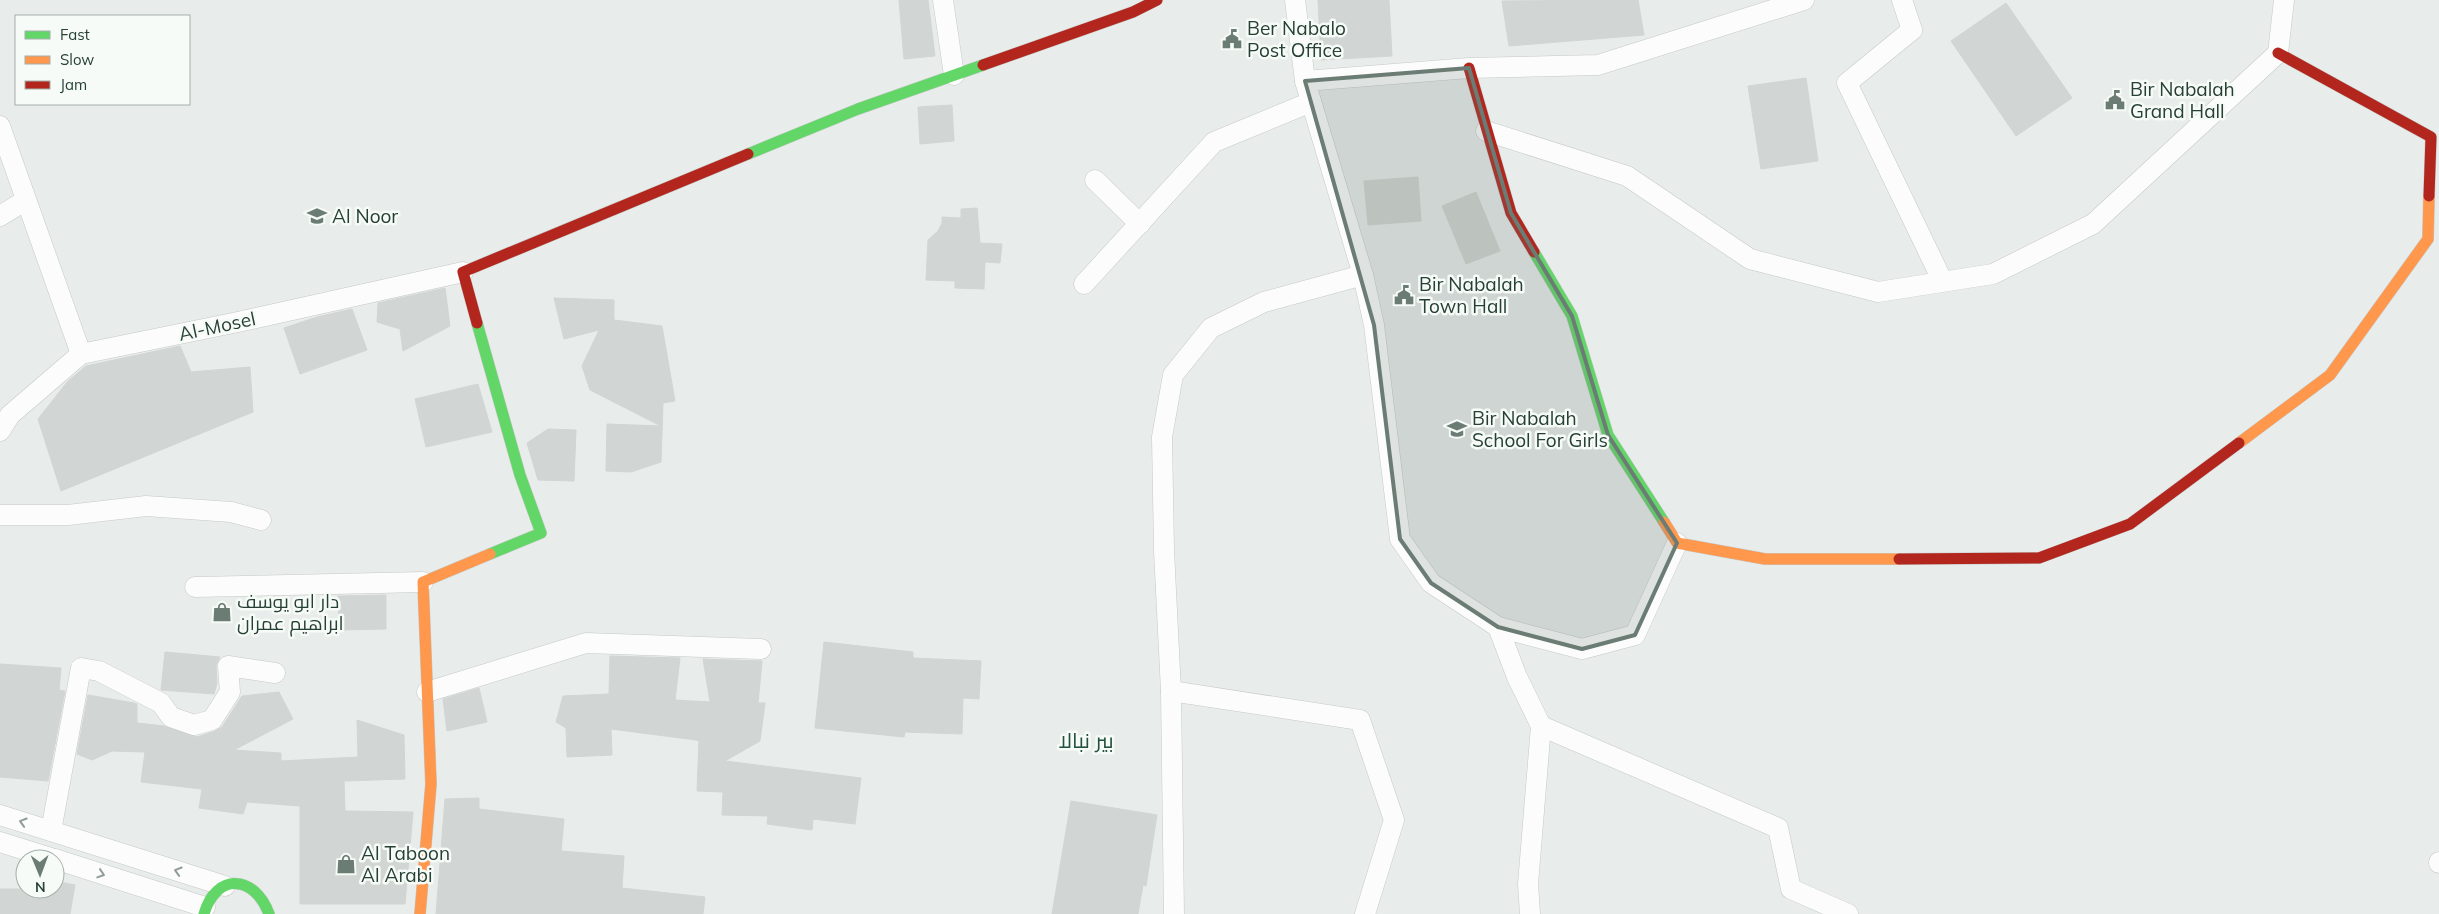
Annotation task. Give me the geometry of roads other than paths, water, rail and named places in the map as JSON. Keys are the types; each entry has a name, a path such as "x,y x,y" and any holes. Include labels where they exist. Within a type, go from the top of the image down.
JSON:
{"street":[{"path":"943,0 954,75"},
{"path":"195,587 423,582 541,533 520,475 464,272 858,110 1133,12 1157,0"},
{"path":"1295,0 1305,81 1363,275 1374,325 1400,539 1431,583 1498,627 1582,650 1635,635 1677,543"},
{"path":"1305,81 1469,68 1598,64 1804,0"},
{"path":"1902,0 1912,30 1847,82 1942,280"},
{"path":"1486,131 1627,176 1750,259 1878,292 1942,280 1992,274 2093,224 2278,53 2284,0"},
{"path":"1469,68 1486,131 1512,213 1572,316 1608,435 1677,543 1765,559 2039,558 2130,524 2330,375 2428,239 2431,137 2278,53"},
{"path":"1084,284 1214,142 1311,102"},
{"path":"0,126 81,354"},
{"path":"1095,180 1140,224"},
{"path":"0,216 26,200"},
{"name":"Al-Mosel","path":"0,431 10,415 81,354 248,320 464,272"},
{"path":"1174,914 1171,691 1164,551 1162,437 1173,375 1211,328 1264,302 1363,275"},
{"path":"0,515 68,515 146,506 231,512 261,520"},
{"path":"420,914 431,784 423,582"},
{"path":"1498,627 1517,677 1541,726 1528,884 1530,914"},
{"path":"427,692 586,643 761,649"},
{"path":"51,831 81,668 99,671 160,703 171,717 194,725 212,720 230,692 228,666 275,673"},
{"path":"1171,691 1360,720 1394,820 1365,914"},
{"path":"1541,726 1778,828 1791,889 1848,914"},
{"path":"0,815 225,886"},
{"path":"0,842 22,849"},
{"path":"65,863 204,910 215,891 225,886 239,884 250,887 260,893 266,902 269,914"}],"place":[{"name":"Ber Nabalo Post Office","path":"1232,39"},
{"name":"Bir Nabalah Grand Hall","path":"2115,100"},
{"name":"Al Noor","path":"317,216"},
{"name":"Bir Nabalah Town Hall","path":"1404,295"},
{"name":"Bir Nabalah School For Girls","path":"1457,429"},
{"name":"دار ابو يوسف ابراهيم عمران","path":"222,612"},
{"name":"Al Taboon Al Arabi","path":"346,864"}],"district":[{"name":"بير نبالا","path":"1086,741"}]}
